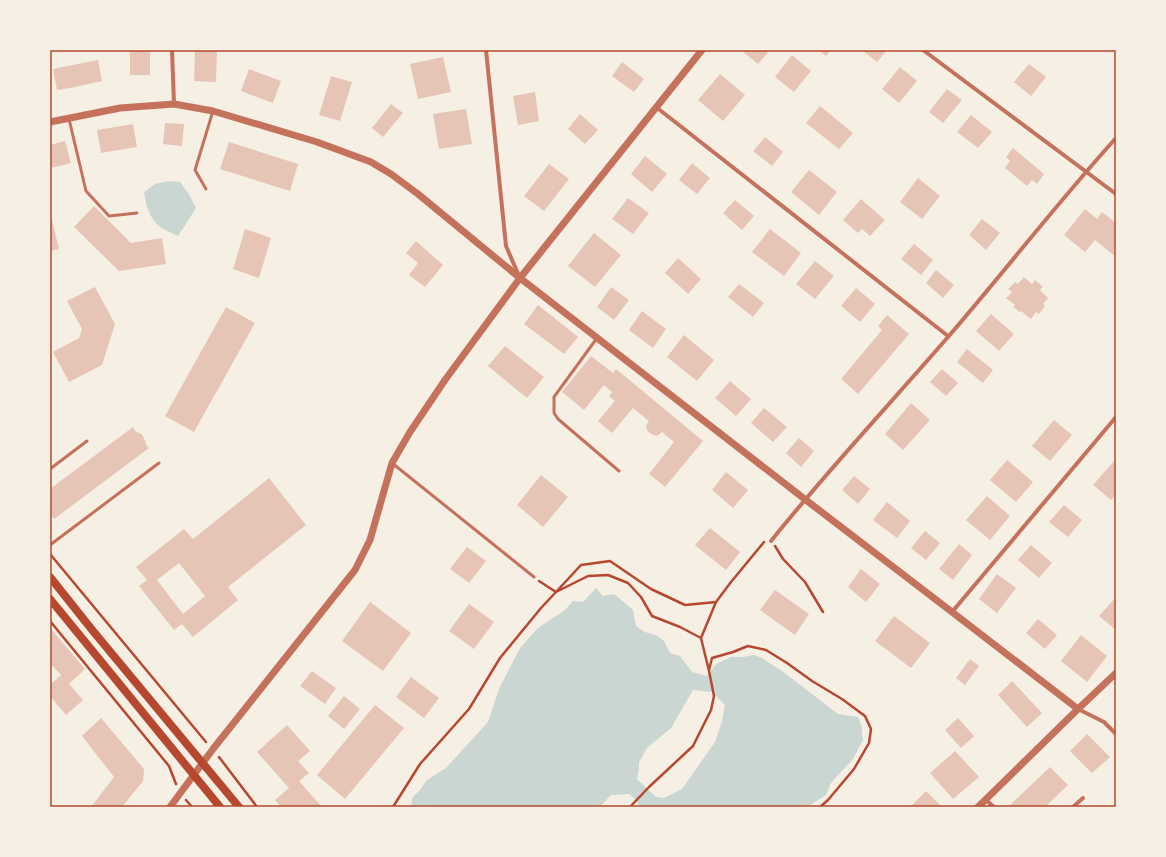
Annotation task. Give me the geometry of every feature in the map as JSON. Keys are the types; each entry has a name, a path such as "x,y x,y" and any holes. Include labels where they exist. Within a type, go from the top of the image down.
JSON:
{"main road":[{"path":"50,577 239,807"},
{"path":"50,599 220,807"}],"street":[{"path":"172,50 174,104"},
{"path":"486,50 506,246 520,278"},
{"path":"170,807 181,794 202,763 355,570 370,540 392,463 410,432 445,380 520,278 702,50"},
{"path":"923,50 1116,194"},
{"path":"50,122 120,108 174,104 213,111 317,142 372,162 418,194 520,278 804,500 1078,709 1104,722 1116,734"},
{"path":"656,107 948,336"},
{"path":"771,541 804,500 948,336 1086,171 1116,138"},
{"path":"952,612 1116,417"},
{"path":"978,807 1116,673"},
{"path":"1073,807 1083,798"},
{"path":"986,800 994,807"}],"lane":[{"path":"206,189 195,170 213,111"},
{"path":"69,118 86,191 109,216 137,213"},
{"path":"597,338 554,398 554,413 558,419 619,471"},
{"path":"50,469 87,441"},
{"path":"50,544 159,463"},
{"path":"392,463 534,577"}],"path":[{"path":"630,807 693,746 710,710 714,696 701,638 716,602 768,538 783,559 805,582 823,612"},
{"path":"50,554 213,749 258,807"},
{"path":"393,807 420,764 470,709 500,658 541,608 581,565 610,561 651,589 685,605 716,602"},
{"path":"556,592 588,576 608,575 628,584 641,598 652,616 701,638"},
{"path":"534,577 556,592"},
{"path":"50,621 169,766 181,794 192,807"},
{"path":"709,671 712,658 748,646 766,650 842,699 865,716 871,730 869,743 854,769 828,800 820,807"}],"shaded area":[{"path":"169,181 180,182 196,208 178,236 160,227 153,220 147,206 144,192 155,184"},
{"path":"596,588 603,596 614,594 633,610 636,626 645,632 656,635 664,641 670,653 680,656 692,672 707,676 716,664 731,657 754,655 762,658 782,671 838,714 858,717 862,727 863,740 853,759 831,783 826,795 807,807 641,807 630,794 611,795 600,807 411,807 412,798 427,780 446,768 488,722 499,689 520,648 538,628 565,610 573,601 583,602","holes":["693,690 712,692 725,705 722,721 715,742 682,789 664,798 656,797 637,779 639,762 647,748 671,728"]}],"building":[{"path":"130,50 150,50 150,75 130,75"},
{"path":"195,50 217,50 216,82 194,81"},
{"path":"741,50 770,50 758,64"},
{"path":"819,50 831,50 826,56"},
{"path":"862,50 887,50 877,62"},
{"path":"792,55 811,71 794,92 775,77"},
{"path":"443,57 451,92 418,99 410,64"},
{"path":"98,60 102,81 57,90 53,69"},
{"path":"622,62 644,79 634,92 612,76"},
{"path":"1029,64 1046,77 1031,96 1014,82"},
{"path":"900,67 917,81 899,103 882,89"},
{"path":"249,69 281,81 273,103 241,91"},
{"path":"720,74 745,95 723,121 698,100"},
{"path":"331,76 352,82 340,121 319,115"},
{"path":"947,89 962,100 943,123 929,112"},
{"path":"535,92 539,121 518,125 513,96"},
{"path":"391,104 403,113 383,137 372,128"},
{"path":"820,106 853,133 839,149 806,123"},
{"path":"466,109 472,144 439,149 433,114"},
{"path":"580,114 598,130 585,144 568,129"},
{"path":"971,115 992,132 978,148 957,132"},
{"path":"165,123 184,124 182,146 163,144"},
{"path":"133,124 137,147 101,153 97,130"},
{"path":"765,137 783,152 772,166 753,151"},
{"path":"65,141 71,163 51,168 50,145"},
{"path":"229,142 298,164 290,191 220,169"},
{"path":"1013,148 1044,174 1037,184 1032,180 1027,186 1005,168 1010,161 1006,157"},
{"path":"645,156 667,174 652,192 631,174"},
{"path":"692,163 710,178 697,194 679,180"},
{"path":"549,164 569,179 544,211 524,196"},
{"path":"809,170 837,192 819,215 791,192"},
{"path":"918,178 940,196 922,219 900,202"},
{"path":"628,198 649,213 633,234 612,219"},
{"path":"861,199 885,220 870,236 862,229 858,233 843,220"},
{"path":"735,200 754,216 742,230 723,213"},
{"path":"94,206 131,243 162,238 166,264 119,271 74,227"},
{"path":"1085,209 1097,219 1102,212 1116,223 1116,257 1095,240 1085,252 1064,235"},
{"path":"982,219 1000,233 986,250 969,235"},
{"path":"52,220 59,249 50,251 50,221"},
{"path":"245,229 271,238 259,278 233,269"},
{"path":"770,229 801,253 784,276 752,252"},
{"path":"594,233 621,255 595,287 568,266"},
{"path":"416,241 443,265 425,287 409,275 418,263 406,253"},
{"path":"914,244 933,260 921,275 901,259"},
{"path":"678,258 701,279 688,294 665,273"},
{"path":"815,261 834,276 815,299 796,284"},
{"path":"936,270 954,285 943,298 926,283"},
{"path":"1024,277 1032,284 1035,280 1043,287 1040,290 1048,298 1043,304 1045,306 1039,314 1036,312 1031,319 1013,307 1015,305 1006,298 1012,292 1008,289 1015,282 1018,284"},
{"path":"739,284 764,303 753,317 728,297"},
{"path":"95,287 115,324 102,365 69,382 53,352 79,338 82,329 67,301"},
{"path":"611,287 629,300 614,320 597,307"},
{"path":"856,288 875,304 860,322 841,306"},
{"path":"538,305 578,337 564,354 524,324"},
{"path":"226,307 255,323 194,432 165,416"},
{"path":"642,311 666,329 653,348 629,330"},
{"path":"991,314 1014,334 999,351 976,331"},
{"path":"887,315 909,334 858,394 841,379 882,330 878,326"},
{"path":"684,335 714,360 697,381 667,357"},
{"path":"505,346 544,377 527,398 488,366"},
{"path":"967,349 993,370 983,383 957,362"},
{"path":"591,356 613,373 616,369 703,441 665,487 649,474 674,442 662,432 657,436 651,434 647,430 646,426 649,421 633,408 612,433 598,421 615,401 609,396 612,392 604,385 584,410 562,392"},
{"path":"942,369 958,383 946,396 930,382"},
{"path":"730,381 751,399 736,416 715,398"},
{"path":"911,403 930,420 903,450 885,434"},
{"path":"764,408 787,427 773,442 751,423"},
{"path":"1054,420 1072,435 1050,461 1032,446"},
{"path":"133,427 136,432 143,436 145,443 149,448 54,519 50,514 50,489"},
{"path":"799,438 814,451 801,467 786,453"},
{"path":"1007,460 1033,482 1016,502 990,480"},
{"path":"1114,461 1116,463 1116,494 1111,500 1093,485"},
{"path":"726,472 748,490 733,508 712,490"},
{"path":"541,475 568,497 543,527 517,505"},
{"path":"854,476 870,489 858,504 842,490"},
{"path":"269,478 306,525 228,587 238,600 193,637 182,624 174,630 139,586 147,580 136,567 184,529 193,539","holes":["179,563 205,596 183,614 157,580"]},
{"path":"987,496 1010,516 990,540 966,520"},
{"path":"887,502 910,521 897,538 873,520"},
{"path":"1064,505 1082,520 1068,537 1049,522"},
{"path":"710,528 740,552 726,570 695,545"},
{"path":"925,531 940,543 926,560 911,548"},
{"path":"959,544 972,555 953,580 939,569"},
{"path":"1031,545 1052,563 1039,578 1018,560"},
{"path":"467,547 486,561 469,583 450,569"},
{"path":"861,569 880,584 866,602 848,587"},
{"path":"997,574 1016,588 997,613 979,599"},
{"path":"775,590 809,614 795,635 760,610"},
{"path":"1116,597 1116,630 1099,616"},
{"path":"370,602 411,633 383,671 342,641"},
{"path":"469,604 494,622 474,649 449,631"},
{"path":"894,616 930,643 911,668 875,641"},
{"path":"1038,619 1057,635 1045,649 1026,633"},
{"path":"50,628 85,669 69,684 83,700 66,715 50,696 50,685 61,675 50,663"},
{"path":"1081,635 1107,656 1087,682 1061,661"},
{"path":"970,659 979,666 965,685 956,678"},
{"path":"312,671 336,688 325,704 300,686"},
{"path":"411,677 439,698 424,718 396,697"},
{"path":"1012,681 1042,713 1027,727 998,695"},
{"path":"344,696 360,709 344,729 328,716"},
{"path":"375,705 404,728 345,799 317,775"},
{"path":"101,718 144,769 143,781 122,807 91,807 114,777 82,736"},
{"path":"958,718 974,736 961,748 945,730"},
{"path":"287,725 310,751 298,761 309,773 299,781 322,807 281,807 275,800 289,788 257,752"},
{"path":"1087,734 1110,757 1092,773 1070,751"},
{"path":"955,751 979,777 953,799 930,773"},
{"path":"1050,767 1068,785 1045,807 1008,807"},
{"path":"926,791 942,807 910,807"}]}
